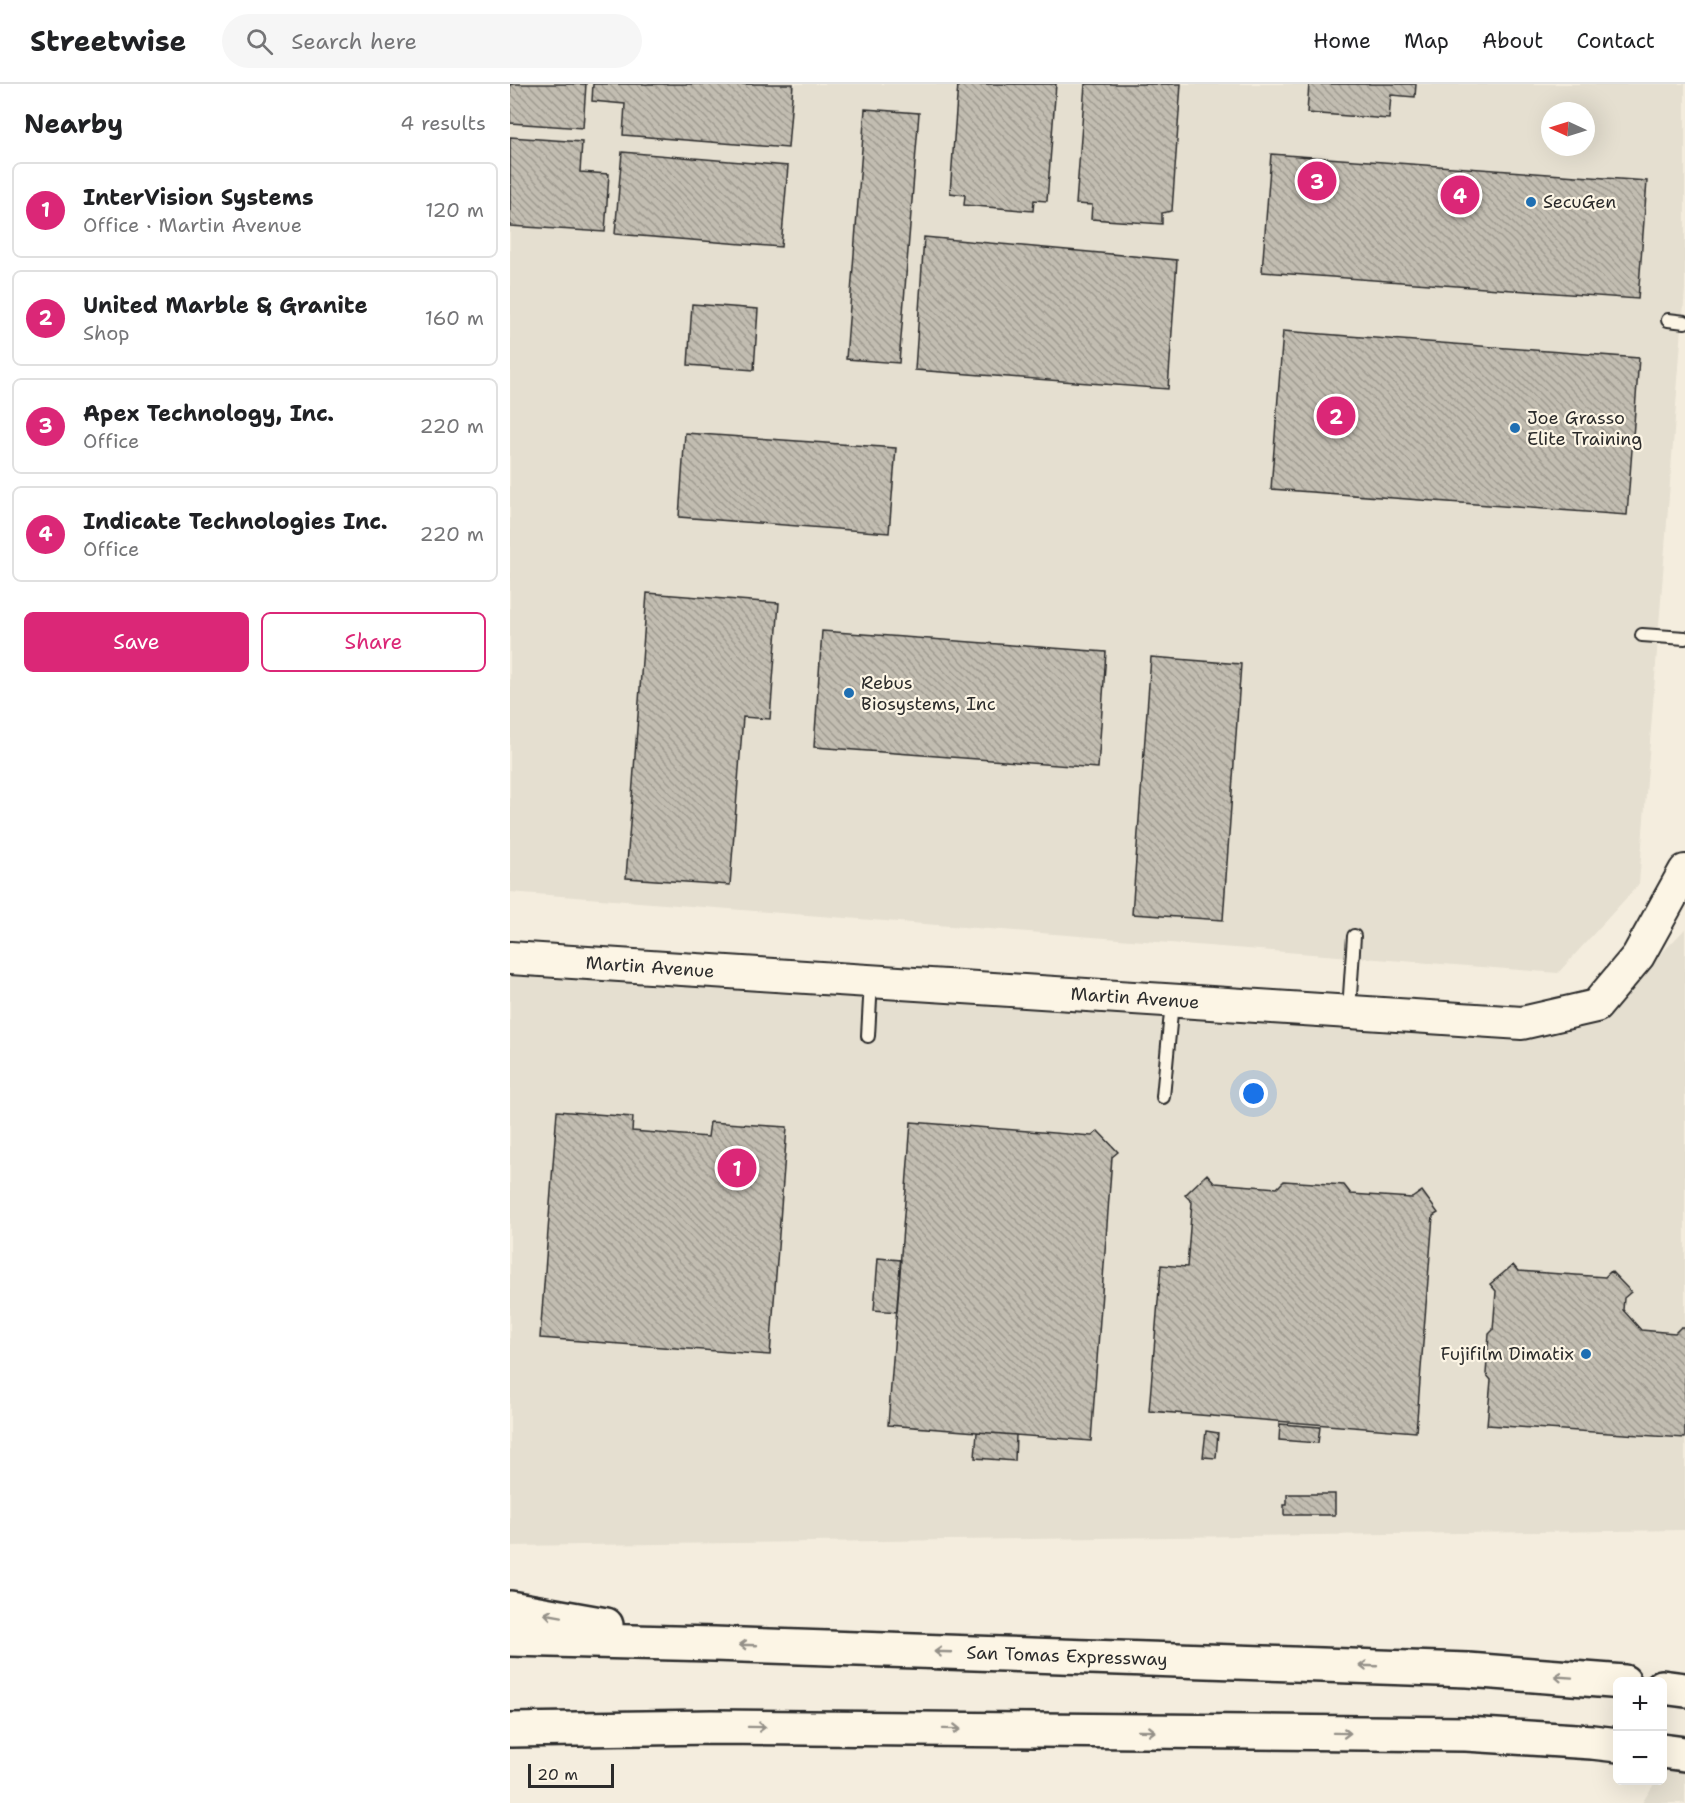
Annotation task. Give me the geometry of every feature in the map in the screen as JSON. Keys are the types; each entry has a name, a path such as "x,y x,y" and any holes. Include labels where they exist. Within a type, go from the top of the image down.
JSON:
{"highway":[{"path":"510,1608 714,1644"},
{"name":"San Tomas Expressway","path":"510,1639 1468,1670 1613,1680"},
{"path":"1667,1688 1685,1690"},
{"path":"510,1730 712,1727 1466,1734 1605,1744"},
{"path":"510,1751 712,1727"},
{"path":"1667,1752 1685,1754"}],"street":[{"name":"Martin Avenue","path":"510,958 1522,1023 1596,1006 1638,956 1685,871"}],"lane":[{"path":"1668,320 1685,322"},
{"path":"1642,635 1685,638"},
{"path":"1348,1012 1354,936"},
{"path":"868,1036 871,981"},
{"path":"1163,1097 1172,1001"}],"shaded area":[{"path":"510,84 1685,84 1685,289 1639,884 1558,973 510,892"},
{"path":"1685,929 1685,1530 510,1546 510,958 1593,1024"},
{"path":"1685,1736 1685,1803 1642,1803 1653,1785 1667,1785 1667,1765"}],"building":[{"path":"510,84 586,84 583,128 510,123"},
{"path":"593,84 793,84 788,148 623,135 625,104 592,101"},
{"path":"958,84 1056,84 1047,201 1034,200 1033,211 964,205 965,195 950,193"},
{"path":"1085,84 1181,84 1172,211 1162,213 1162,224 1091,219 1092,205 1076,204"},
{"path":"1309,84 1416,84 1415,97 1391,95 1389,119 1307,113"},
{"path":"865,109 919,113 899,363 846,359"},
{"path":"510,137 582,142 580,172 609,174 605,232 510,226"},
{"path":"622,152 788,166 781,247 615,234"},
{"path":"1271,154 1647,181 1638,299 1262,272"},
{"path":"924,237 1177,260 1168,389 915,370"},
{"path":"692,304 758,309 754,370 688,365"},
{"path":"1283,331 1639,358 1627,515 1271,489"},
{"path":"685,433 896,448 889,533 679,517"},
{"path":"647,593 779,603 770,719 743,717 730,885 626,878"},
{"path":"822,631 1106,652 1098,768 814,747"},
{"path":"1151,657 1241,664 1223,920 1132,914"},
{"path":"557,1111 633,1117 632,1131 708,1137 710,1122 787,1127 770,1355 540,1338"},
{"path":"911,1122 1092,1136 1098,1131 1118,1152 1112,1157 1091,1441 888,1425"},
{"path":"1207,1174 1215,1183 1277,1188 1284,1181 1344,1185 1351,1194 1412,1198 1422,1191 1438,1213 1433,1216 1416,1432 1149,1411 1161,1265 1187,1267 1192,1202 1185,1195"},
{"path":"878,1258 901,1260 897,1312 874,1310"},
{"name":"Fujifilm Dimatix","path":"1513,1265 1518,1271 1605,1277 1611,1271 1631,1292 1624,1298 1623,1310 1641,1330 1675,1333 1681,1327 1685,1327 1685,1438 1487,1425 1491,1380 1486,1374 1489,1334 1493,1330 1496,1291 1490,1284"},
{"path":"1280,1424 1320,1427 1318,1443 1279,1440"},
{"path":"1206,1431 1218,1433 1216,1458 1203,1457"},
{"path":"977,1432 1016,1435 1015,1461 975,1458"},
{"path":"1287,1494 1335,1494 1335,1515 1284,1515"}],"place":[{"name":"Apex Technology, Inc.","path":"1317,181"},
{"name":"Indicate Technologies Inc.","path":"1460,195"},
{"name":"SecuGen","path":"1531,202"},
{"name":"United Marble & Granite","path":"1336,416"},
{"name":"Joe Grasso Elite Training","path":"1515,428"},
{"name":"Rebus Biosystems, Inc","path":"849,693"},
{"name":"InterVision Systems","path":"737,1168"},
{"name":"Fujifilm Dimatix","path":"1586,1354"}]}
